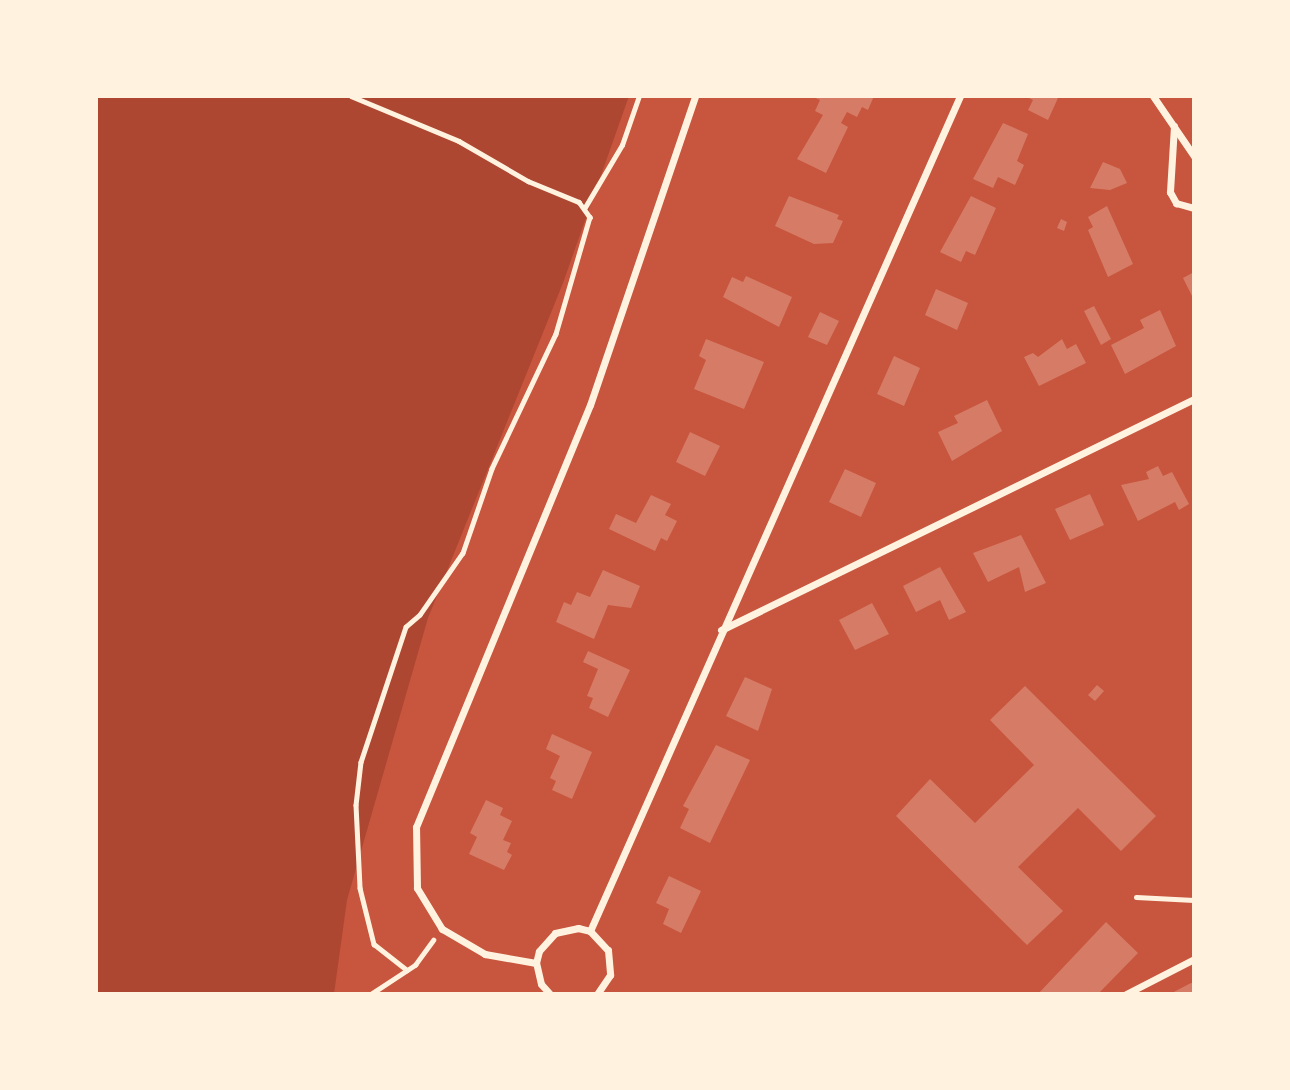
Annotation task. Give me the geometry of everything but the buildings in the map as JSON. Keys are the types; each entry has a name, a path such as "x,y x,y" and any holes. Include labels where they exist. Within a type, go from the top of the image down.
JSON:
{"street":[{"path":"536,963 485,954 442,929 417,888 416,827 590,405 695,96"},
{"path":"590,932 960,96"},
{"path":"1153,96 1194,156"},
{"path":"1174,127 1170,192 1176,203 1194,208"},
{"path":"721,631 1194,400"},
{"path":"550,994 541,984 536,963 545,941 566,929 590,932 600,939 611,962 610,975 597,994"},
{"path":"1126,994 1194,959"}],"lane":[{"path":"1136,897 1194,900"}],"path":[{"path":"351,96 459,141 584,209 590,217 556,334 492,469 463,553 420,615 406,627 361,762 356,805 360,888 374,944 407,970"},
{"path":"584,209 622,145 639,96"},
{"path":"371,994 407,970 442,929"}],"shaded area":[{"path":"96,96 629,96 563,283 428,618 347,900 334,994 96,994"}]}
